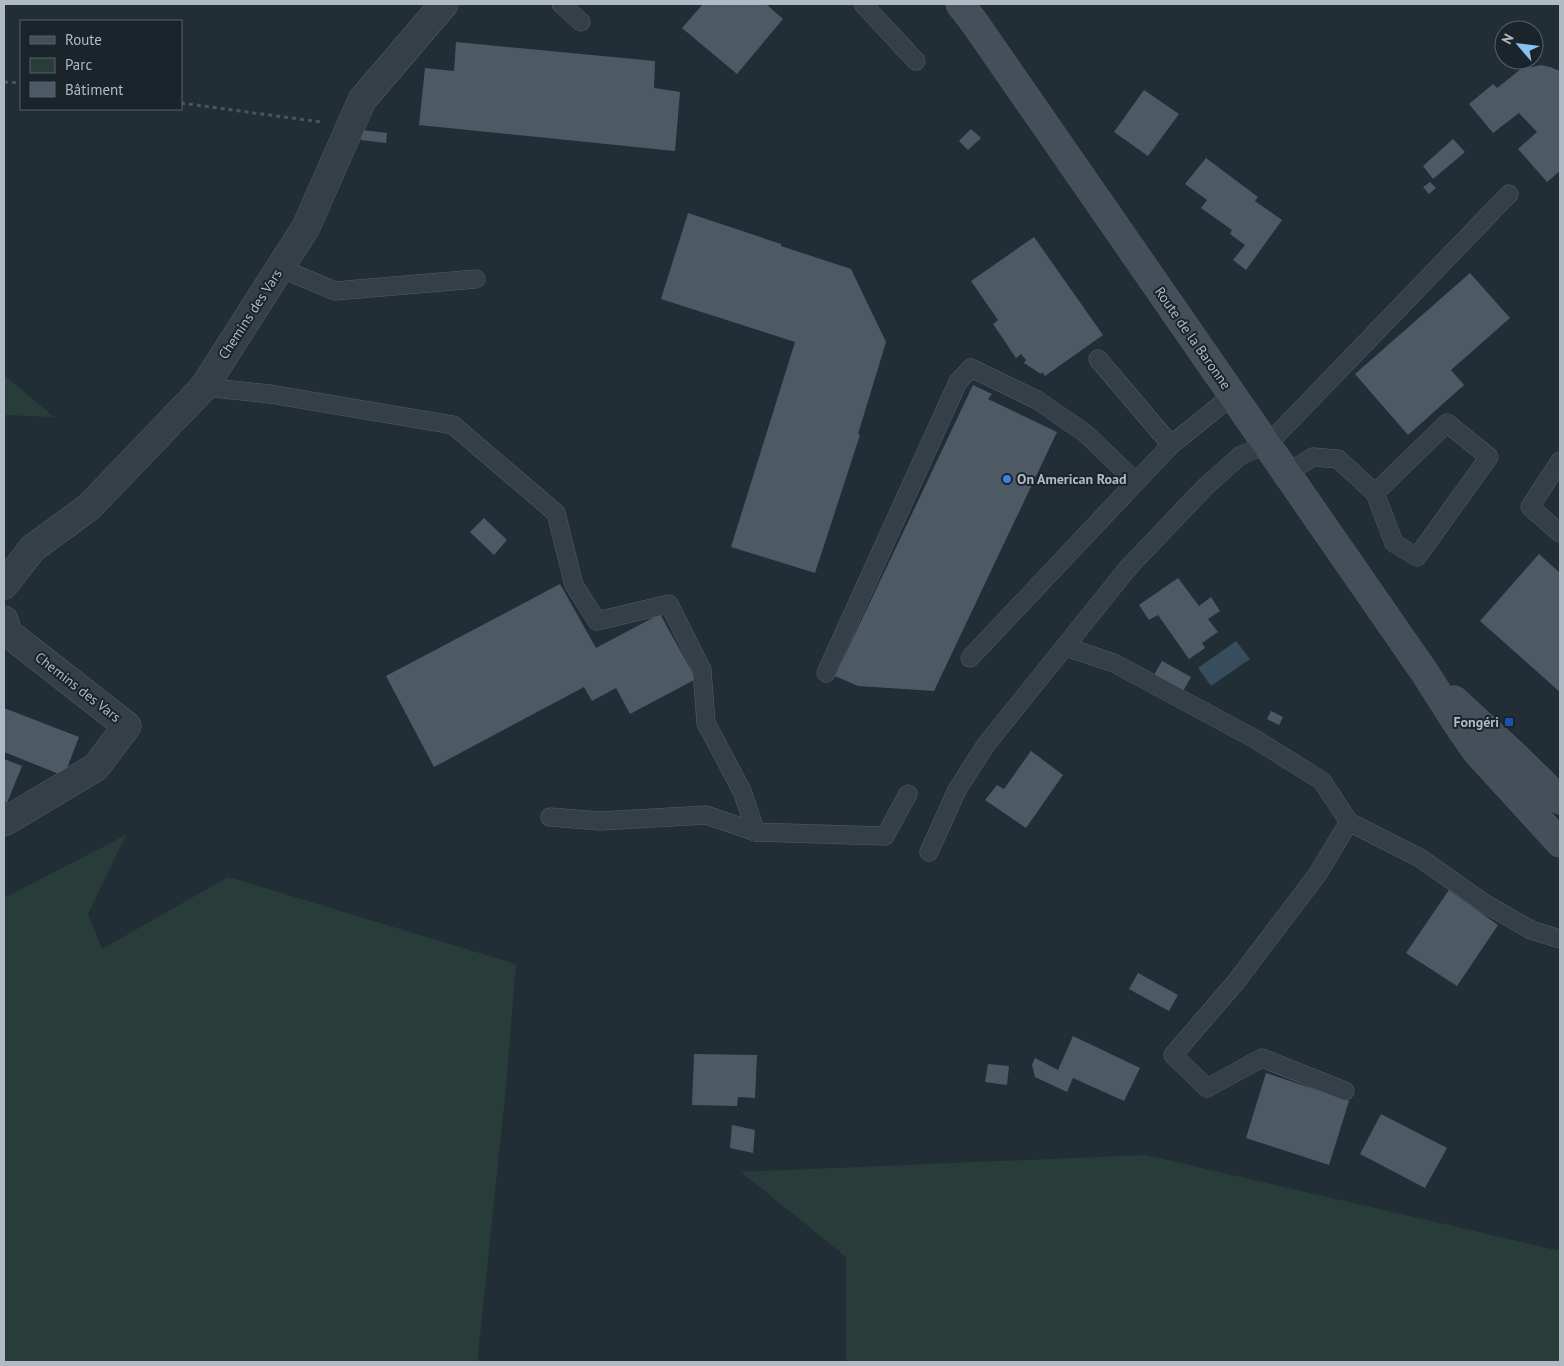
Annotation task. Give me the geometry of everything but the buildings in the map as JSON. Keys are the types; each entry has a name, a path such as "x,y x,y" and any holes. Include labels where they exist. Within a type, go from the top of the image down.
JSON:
{"main road":[{"name":"Route de la Baronne","path":"960,4 1062,147 1425,673 1476,751 1560,843"},
{"name":"Route de la Baronne","path":"1425,673 1560,800"}],"street":[{"name":"Chemins des Vars","path":"4,585 33,548 89,507 204,386 306,227 362,100 444,4"},
{"name":"Chemins des Vars","path":"4,620 8,633 127,726 96,767 4,822"}],"lane":[{"path":"561,4 581,22"},
{"path":"863,4 916,61"},
{"path":"929,852 957,790 984,746 1128,568 1205,487 1241,455 1267,445 1510,194"},
{"path":"280,268 335,291 476,279"},
{"path":"1098,359 1171,445"},
{"path":"826,674 958,382 971,368 1037,400 1085,433 1136,482"},
{"path":"204,386 270,394 453,425 556,513 574,585 598,621 669,604 702,670 706,723 742,791 756,832"},
{"path":"970,658 1171,445 1233,395"},
{"path":"1287,473 1313,457 1338,459 1375,493 1394,543 1417,557 1489,457 1447,423 1375,493"},
{"path":"1560,461 1530,507 1560,533"},
{"path":"1066,647 1114,663 1263,744 1322,782 1350,822 1420,858 1484,903 1531,930 1560,939"},
{"path":"550,818 600,820 706,815 756,832 885,836 908,794"},
{"path":"1345,1091 1262,1058 1207,1088 1173,1055 1235,982 1317,875 1350,822"}],"path":[{"path":"4,82 20,83"},
{"path":"182,102 351,126"}],"green space":[{"path":"4,375 54,417 4,415"},
{"path":"126,835 88,914 102,949 228,877 516,964 506,1087 478,1355 479,1362 4,1362 4,898"},
{"path":"1146,1155 1560,1251 1560,1362 846,1362 846,1257 741,1172"}],"water":[{"path":"1236,641 1250,659 1211,686 1198,668"}],"place":[{"name":"On American Road","path":"1007,479"},
{"name":"Fongéri","path":"1509,722"}]}
